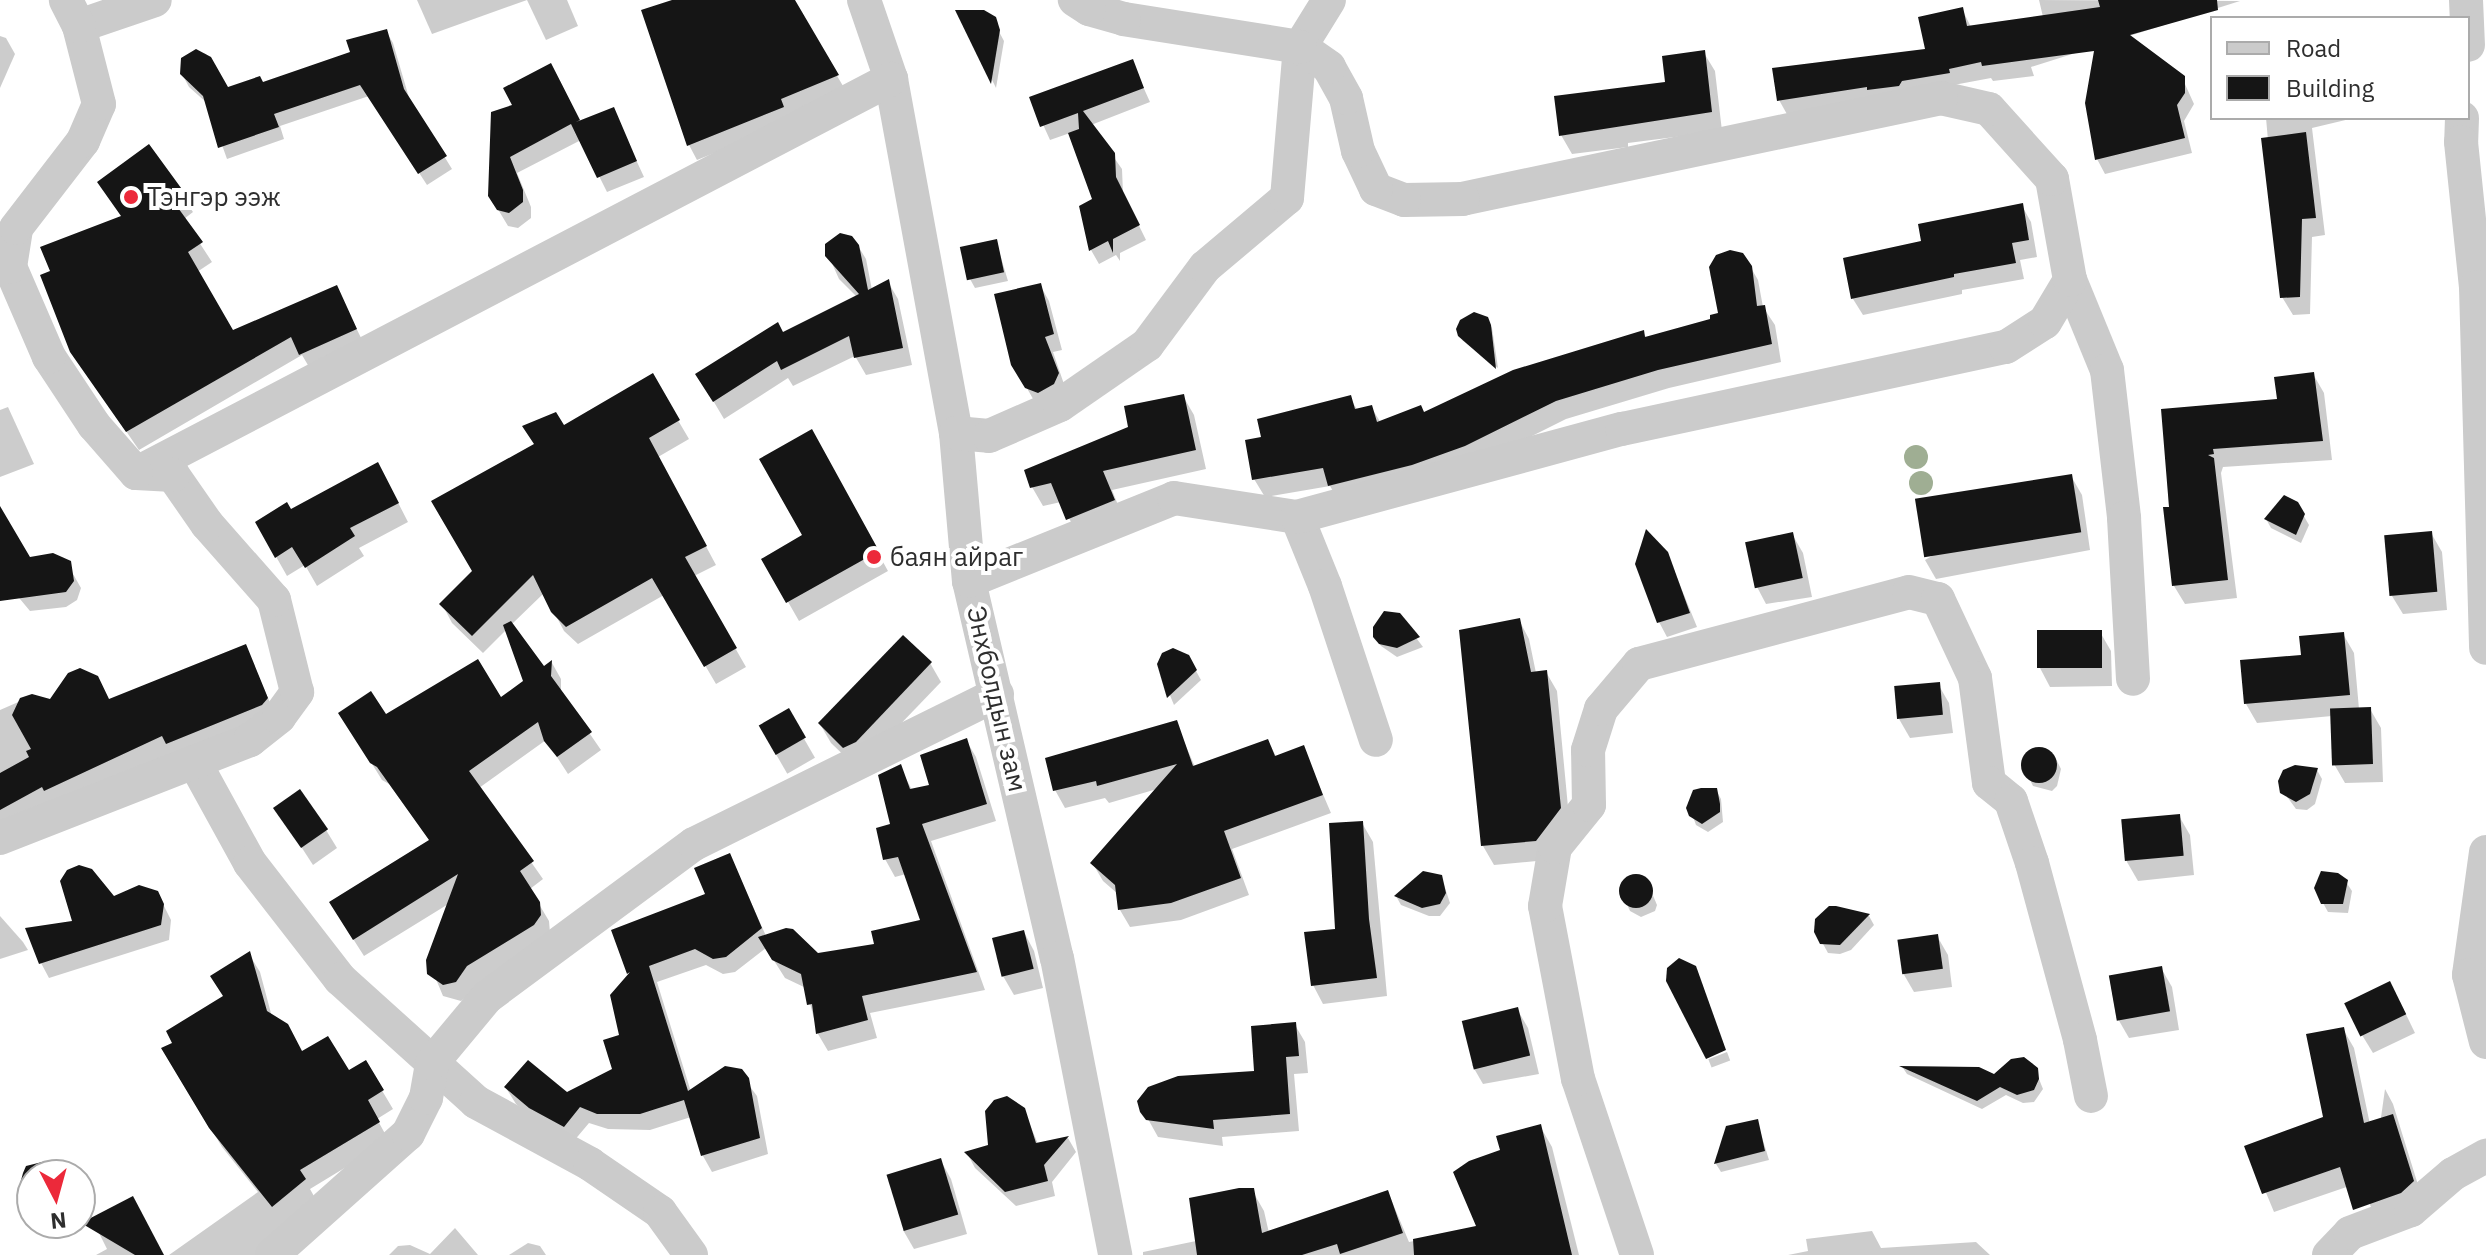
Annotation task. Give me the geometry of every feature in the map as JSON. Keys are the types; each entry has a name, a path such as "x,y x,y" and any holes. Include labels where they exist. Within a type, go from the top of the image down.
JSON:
{"street":[{"path":"0,838 250,740 279,717 297,692 293,666 274,600 207,524 173,475 136,473 94,425 49,357 10,267 16,228 83,141 99,104 73,13 155,0"},
{"name":"Энхболдын зам","path":"864,0 891,79 956,433 969,581 1057,958 1115,1255"},
{"path":"1075,0 1089,9 1124,19 1300,47 1329,67 1346,98 1358,151 1376,189 1404,200 1463,199 1941,98 1989,109 2052,179 2070,280 2107,370 2124,518 2133,679"},
{"path":"956,433 989,436 1060,405 1147,345 1205,267 1287,198 1300,47 1329,0"},
{"path":"136,473 891,79"},
{"path":"2462,120 2461,142 2481,299 2486,648"},
{"path":"0,215 43,195"},
{"path":"969,581 1174,498 1297,517 1622,429 2006,347 2045,322 2070,280"},
{"path":"1297,517 1325,586 1376,740"},
{"path":"1637,1255 1578,1079 1545,906 1555,847 1589,805 1588,750 1601,709 1639,664 1909,592 1938,599 1975,678 1989,783 2011,801 2032,863 2080,1040 2091,1096"},
{"path":"272,1255 408,1134 426,1098 432,1063 487,997 694,844 997,694"},
{"path":"195,763 250,863 340,979 476,1102 590,1164 660,1212 691,1255"},
{"path":"2486,852 2469,975 2486,1042"},
{"path":"2329,1255 2350,1233 2411,1210 2453,1174 2486,1156"}],"building":[{"path":"672,0 795,0 839,75 781,99 784,107 687,146 641,10"},
{"path":"2098,0 2217,0 2218,10 2130,35 2185,76 2185,93 2177,105 2185,138 2095,160 2085,103 2094,51 1982,66 1981,62 1949,69 1950,73 1902,81 1899,86 1867,90 1867,87 1777,101 1772,68 1925,49 1918,17 1963,7 1967,26 2100,7"},
{"path":"955,10 984,10 996,17 1000,30 991,84"},
{"path":"387,29 404,89 447,156 418,174 360,85 274,114 279,127 218,148 203,96 180,74 181,58 196,49 211,57 228,87 260,76 263,82 350,52 346,40"},
{"path":"1705,50 1712,112 1559,136 1554,96 1665,82 1662,56"},
{"path":"1133,59 1144,88 1083,111 1115,153 1116,177 1140,225 1113,239 1113,253 1108,241 1089,251 1079,206 1092,199 1068,133 1079,129 1078,113 1040,127 1029,97"},
{"path":"551,63 580,120 576,122 614,107 637,161 597,178 571,124 510,157 523,190 523,202 509,213 497,210 488,196 491,112 512,105 503,88"},
{"path":"2306,132 2316,218 2302,219 2300,297 2280,298 2261,138"},
{"path":"149,144 184,192 173,201 203,242 188,252 233,330 337,285 357,329 299,355 291,337 126,432 70,352 40,275 50,271 40,247 121,216 97,182"},
{"path":"2023,203 2029,240 2012,243 2016,263 1954,274 1954,277 1851,299 1843,258 1921,241 1918,224"},
{"path":"840,233 852,236 859,245 868,290 889,279 903,348 854,358 849,336 781,370 777,361 713,402 695,374 778,322 783,332 859,294 825,256 825,244"},
{"path":"997,239 1004,272 967,280 960,247"},
{"path":"1730,250 1743,253 1752,266 1757,306 1765,305 1772,344 1658,370 1556,401 1465,446 1412,465 1328,486 1323,468 1252,480 1245,440 1261,437 1257,419 1351,395 1355,409 1372,405 1377,422 1421,405 1424,412 1513,370 1644,330 1645,337 1710,319 1710,315 1718,313 1709,267 1716,255"},
{"path":"1041,283 1054,334 1045,337 1059,373 1054,384 1038,393 1025,388 1011,365 994,294"},
{"path":"1474,312 1488,317 1496,369 1458,336 1456,329 1460,320"},
{"path":"2314,372 2323,441 2213,449 2214,454 2208,455 2214,458 2228,580 2172,586 2163,507 2169,507 2161,409 2277,399 2274,377"},
{"path":"653,373 680,420 649,438 707,546 685,557 737,648 704,667 652,578 566,627 551,612 533,575 472,636 439,604 472,571 431,501 534,444 522,426 556,412 564,425"},
{"path":"1184,394 1196,450 1103,471 1115,500 1066,520 1051,483 1030,488 1024,470 1128,427 1124,406"},
{"path":"812,429 879,551 786,603 761,559 802,535 759,459"},
{"path":"378,462 399,503 350,528 355,536 305,568 292,547 275,558 255,522 287,502 291,509"},
{"path":"2072,474 2081,532 1924,557 1915,499"},
{"path":"2284,495 2298,502 2305,514 2296,535 2264,519"},
{"path":"0,506 30,557 53,553 71,561 74,581 66,592 0,601"},
{"path":"1646,529 1668,552 1690,613 1657,623 1635,564"},
{"path":"2432,531 2437,592 2389,596 2384,535"},
{"path":"1793,532 1803,578 1755,588 1745,542"},
{"path":"1384,611 1400,613 1420,637 1397,648 1379,644 1373,637 1373,627"},
{"path":"1520,618 1531,672 1547,670 1561,808 1536,841 1481,846 1459,630"},
{"path":"511,621 544,666 552,660 551,676 592,732 557,757 544,741 538,722 469,771 534,861 520,871 540,902 541,915 534,925 467,966 456,982 443,985 427,974 426,960 458,874 353,940 329,902 429,840 377,767 370,763 338,713 371,691 386,714 478,659 501,697 523,681 503,625"},
{"path":"2037,630 2102,630 2102,668 2037,668"},
{"path":"2344,632 2350,695 2244,704 2240,660 2301,655 2299,636"},
{"path":"903,635 932,662 856,742 843,748 818,723"},
{"path":"246,644 268,698 262,705 166,744 162,736 44,791 42,787 0,810 0,773 29,757 26,751 31,749 12,715 20,698 32,694 50,699 68,673 80,668 98,676 109,699"},
{"path":"1173,648 1189,655 1197,670 1167,698 1157,664 1162,653"},
{"path":"1940,682 1943,715 1897,719 1894,686"},
{"path":"2371,707 2373,764 2332,765 2330,708"},
{"path":"789,708 806,737 776,755 759,726"},
{"path":"1177,720 1193,766 1268,739 1275,756 1304,745 1323,795 1224,831 1241,878 1171,903 1118,910 1115,885 1090,863 1177,764 1097,786 1096,781 1053,791 1045,758"},
{"path":"967,738 987,804 922,824 977,972 862,996 868,1020 816,1034 812,1004 807,1005 801,974 772,960 758,937 786,928 793,929 818,953 874,944 871,931 920,920 898,857 883,860 876,828 890,824 878,775 901,764 910,789 929,785 920,755"},
{"path":"2039,747 2052,752 2057,765 2052,778 2039,783 2026,778 2021,765 2026,752"},
{"path":"2295,765 2318,768 2310,794 2296,802 2280,793 2278,781 2283,770"},
{"path":"1717,788 1720,804 1720,812 1702,824 1689,816 1686,808 1693,790"},
{"path":"300,789 328,829 301,848 273,808"},
{"path":"2180,814 2184,856 2125,861 2121,819"},
{"path":"1363,821 1369,919 1377,978 1311,986 1304,932 1335,929 1329,823"},
{"path":"730,853 762,928 726,957 713,959 695,949 649,966 688,1091 725,1066 742,1069 749,1078 760,1138 701,1156 684,1100 640,1114 597,1114 580,1107 564,1127 529,1108 504,1087 528,1060 567,1092 612,1069 603,1040 619,1035 610,995 630,972 627,974 611,930 705,894 694,868"},
{"path":"79,865 92,869 114,896 139,885 158,891 164,904 161,925 39,964 25,928 72,921 60,881 67,870"},
{"path":"1423,871 1442,875 1446,893 1440,904 1422,908 1394,896"},
{"path":"2321,871 2338,873 2348,880 2343,904 2321,904 2314,888"},
{"path":"1636,874 1648,879 1653,891 1648,903 1636,908 1624,903 1619,891 1624,879"},
{"path":"1829,906 1870,914 1840,945 1820,944 1814,932 1815,919"},
{"path":"1024,930 1034,969 1002,977 992,938"},
{"path":"1938,934 1943,969 1902,974 1897,940"},
{"path":"250,951 267,1011 288,1024 302,1051 328,1036 349,1070 366,1060 384,1090 368,1100 380,1122 300,1170 306,1179 272,1207 209,1128 161,1048 172,1043 166,1031 223,996 210,976"},
{"path":"1679,958 1696,966 1726,1050 1706,1059 1666,981 1667,968"},
{"path":"2162,966 2170,1011 2117,1021 2109,975"},
{"path":"2390,981 2406,1014 2360,1037 2344,1003"},
{"path":"1518,1007 1530,1056 1474,1070 1462,1021"},
{"path":"1296,1022 1299,1056 1286,1057 1290,1114 1213,1120 1214,1129 1146,1120 1140,1112 1137,1101 1148,1087 1178,1076 1254,1071 1251,1026"},
{"path":"2344,1027 2364,1123 2393,1114 2414,1181 2401,1193 2353,1210 2340,1167 2262,1194 2244,1146 2323,1117 2306,1034"},
{"path":"2024,1057 2038,1068 2039,1079 2034,1090 2017,1095 2000,1087 1977,1101 1899,1066 1979,1067 1994,1074 2011,1059"},
{"path":"1007,1096 1025,1108 1036,1143 1069,1136 1044,1165 1048,1181 1005,1192 964,1152 988,1145 985,1111 994,1100"},
{"path":"1758,1119 1765,1151 1714,1164 1726,1126"},
{"path":"1541,1124 1572,1255 1414,1255 1413,1239 1476,1226 1453,1172 1469,1161 1500,1150 1496,1136"},
{"path":"941,1158 958,1214 904,1231 886,1175"},
{"path":"1254,1188 1262,1233 1388,1190 1403,1233 1340,1254 1337,1244 1302,1255 1197,1255 1189,1198"},
{"path":"133,1196 164,1255 135,1255 96,1232 96,1215"}],"place":[{"name":"Тэнгэр ээж","path":"131,197"},
{"name":"баян айраг","path":"874,557"}]}
